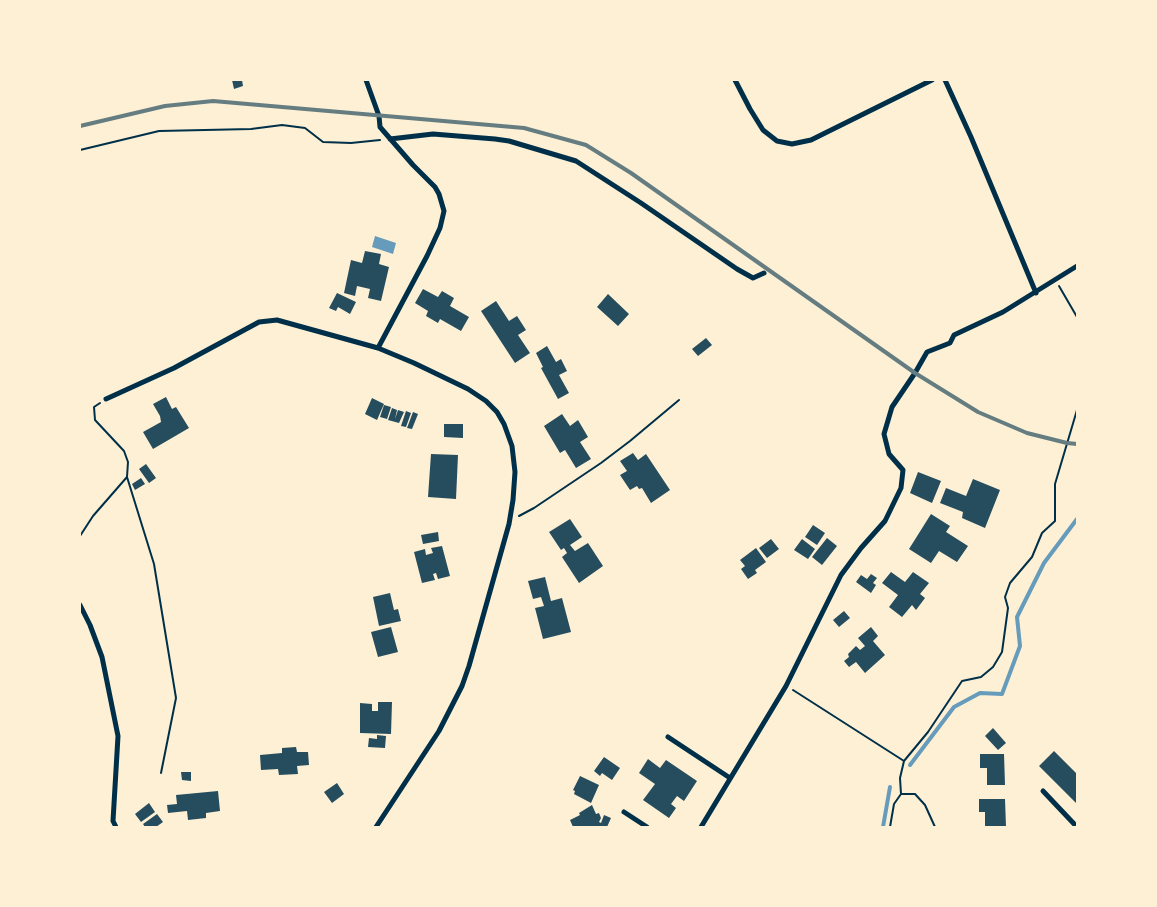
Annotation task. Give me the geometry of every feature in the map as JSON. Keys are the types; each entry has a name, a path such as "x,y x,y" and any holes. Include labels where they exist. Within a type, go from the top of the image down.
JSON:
{"street":[{"path":"366,80 379,116 380,127 435,186 444,211 440,228 427,256 378,348"},
{"path":"736,80 763,130 777,141 792,144 811,140 932,80"},
{"path":"945,80 971,137 1036,293"},
{"path":"390,139 433,134 496,138 576,161 753,278 764,273"},
{"path":"701,827 786,686 841,575 861,548 885,521 901,488 903,470 889,454 884,434 892,407 915,373 926,352 950,343 954,336 1003,312 1077,266"},
{"path":"106,399 174,368 260,322 277,320 378,348 451,380 486,400 497,412 504,424 512,446 515,472 509,521 462,686 439,731 376,827"},
{"path":"80,604 102,657 118,736 114,825"},
{"path":"668,737 730,778"},
{"path":"1042,791 1077,827"},
{"path":"624,812 647,827"}],"path":[{"path":"80,150 159,131 282,125 305,128 323,142 351,143 390,139"},
{"path":"1053,282 1059,286 1077,317"},
{"path":"106,399 94,407 95,420 124,451 128,462 127,477 154,564 176,698 160,773"},
{"path":"509,521 534,508 601,463 679,400"},
{"path":"890,827 894,804 900,794 900,778 904,761 928,732 962,681 981,677 993,666 1002,652 1008,608 1005,597 1010,583 1032,557 1042,534 1055,522 1055,484 1077,410"},
{"path":"80,536 93,516 127,477"},
{"path":"786,686 904,761"},
{"path":"900,794 915,794 925,806 935,827"}],"water":[{"path":"375,236 396,243 393,254 372,247"}],"building":[{"path":"232,80 242,80 243,86 234,89"},
{"path":"365,251 381,254 379,264 389,267 381,301 368,298 370,289 357,286 355,296 344,293 351,260 362,263"},
{"path":"423,289 438,297 442,291 454,298 450,306 469,317 461,331 440,319 438,323 426,316 428,311 415,303"},
{"path":"337,293 356,302 350,314 338,307 336,311 329,308"},
{"path":"608,294 629,314 618,326 597,307"},
{"path":"496,301 509,321 517,316 526,330 518,335 530,353 515,363 481,311"},
{"path":"706,338 712,345 698,356 692,349"},
{"path":"547,346 556,362 561,359 567,371 559,375 569,393 558,399 541,368 543,367 536,353"},
{"path":"166,397 172,409 176,407 189,428 153,449 143,432 161,422 160,416 153,404"},
{"path":"372,398 384,404 377,420 365,414"},
{"path":"384,405 391,407 387,419 380,417"},
{"path":"392,408 397,410 395,419 398,410 404,412 399,423 388,420"},
{"path":"406,411 411,413 406,427 401,426"},
{"path":"413,412 418,414 412,429 407,428"},
{"path":"562,414 570,426 578,420 588,437 580,442 591,459 576,468 565,450 560,453 544,426"},
{"path":"444,424 463,424 463,438 444,437"},
{"path":"633,453 638,460 646,454 670,490 651,503 642,488 639,489 637,486 630,490 620,475 627,471 620,461"},
{"path":"431,454 458,455 456,499 428,497"},
{"path":"146,464 156,478 149,483 139,469"},
{"path":"918,472 941,481 932,503 910,493"},
{"path":"141,478 145,484 135,490 132,484"},
{"path":"973,479 1000,490 985,528 962,518 963,512 940,503 946,488 966,496"},
{"path":"931,514 950,526 946,532 968,546 957,562 939,551 931,563 909,549"},
{"path":"570,519 582,537 570,545 575,551 588,543 603,566 579,583 562,557 567,553 564,548 561,550 549,532"},
{"path":"813,525 825,533 817,545 805,537"},
{"path":"438,532 439,541 423,544 421,535"},
{"path":"827,538 837,546 822,565 812,557"},
{"path":"771,539 779,549 767,558 759,548"},
{"path":"802,539 815,549 808,559 794,550"},
{"path":"442,546 450,576 438,579 436,573 433,574 435,580 422,583 414,552 425,549 426,555 433,553 431,548"},
{"path":"756,548 766,562 755,570 757,573 748,579 741,569 745,566 740,560"},
{"path":"891,572 905,582 913,572 929,583 920,594 925,598 916,610 912,605 902,617 889,607 898,595 882,583"},
{"path":"871,574 877,578 873,583 876,585 871,593 856,582 861,575 867,579"},
{"path":"545,577 551,601 562,598 571,632 543,639 535,608 544,606 541,597 533,599 528,581"},
{"path":"390,593 394,610 398,609 401,621 379,626 373,597"},
{"path":"844,611 850,618 839,627 833,620"},
{"path":"391,627 398,652 378,657 371,632"},
{"path":"871,627 878,636 873,641 885,655 865,673 856,662 849,667 844,661 856,646 860,650 865,646 858,638"},
{"path":"378,702 392,702 391,734 360,733 360,703 372,704 372,711 378,711"},
{"path":"993,728 1006,743 998,750 985,736"},
{"path":"377,735 386,736 385,748 368,747 369,738 377,739"},
{"path":"296,747 297,752 308,752 309,765 297,766 298,774 279,775 278,769 261,770 260,755 282,753 282,748"},
{"path":"1054,751 1077,774 1077,804 1039,766"},
{"path":"980,754 1004,754 1005,785 987,785 987,768 980,768"},
{"path":"604,757 620,768 612,780 602,773 600,776 594,771"},
{"path":"648,759 660,768 666,760 697,781 684,801 677,796 671,804 676,808 669,818 643,800 655,784 639,773"},
{"path":"181,772 191,772 191,781 182,780"},
{"path":"580,776 599,785 591,803 574,794 575,791 573,790"},
{"path":"337,783 344,794 332,803 324,792"},
{"path":"218,791 220,811 206,813 206,818 188,820 187,811 168,813 167,805 177,804 176,795"},
{"path":"979,799 1005,799 1006,827 985,827 985,812 979,812"},
{"path":"149,803 155,812 141,822 135,814"},
{"path":"592,805 596,814 599,813 601,818 599,822 601,823 604,815 611,818 607,827 573,827 570,820 580,815 579,813"},
{"path":"157,814 163,822 156,827 145,827 143,824"}],"waterway":[{"path":"910,765 954,707 980,693 1002,694 1020,646 1017,617 1044,563 1077,519"},
{"path":"883,827 890,787"}],"railway":[{"path":"80,126 165,106 213,101 524,128 586,145 631,173 915,373 978,412 1027,433 1077,444"}]}
